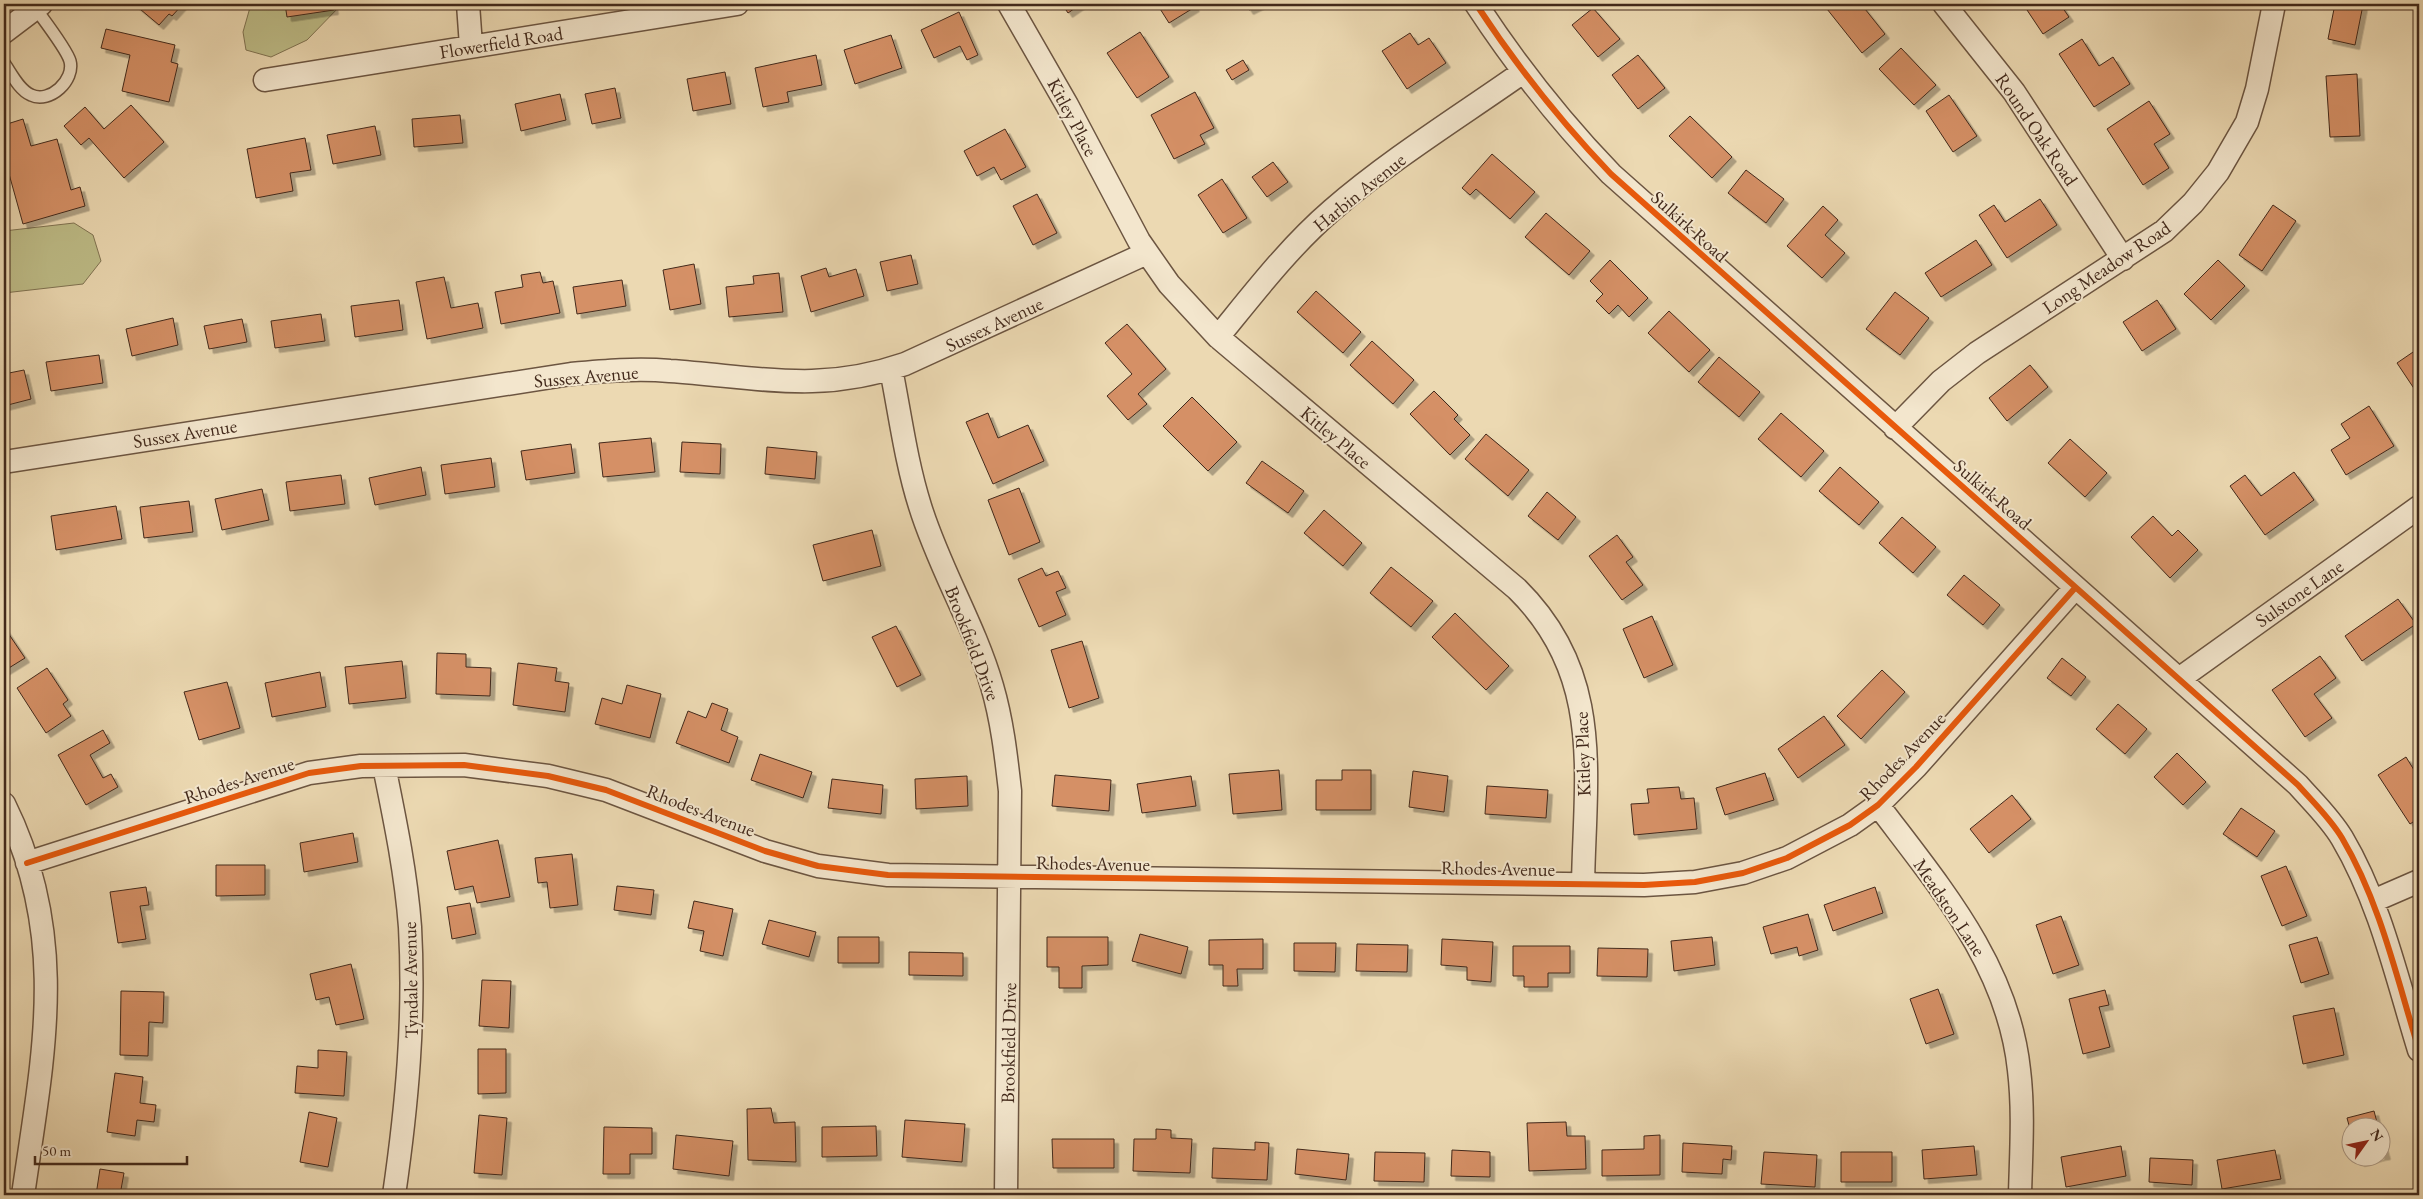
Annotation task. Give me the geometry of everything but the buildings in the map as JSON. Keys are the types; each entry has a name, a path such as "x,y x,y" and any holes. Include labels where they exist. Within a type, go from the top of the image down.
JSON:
{"street":[{"path":"468,4 472,46"},
{"name":"Flowerfield Road","path":"265,80 737,4"},
{"name":"Kitley Place","path":"1009,4 1147,253 1169,284 1218,337 1517,590 1550,629 1566,659 1574,680 1584,721 1583,884"},
{"name":"Sulkirk Road","path":"1476,4 1523,72 1549,105 1611,174 2298,785 2327,816 2341,836 2358,867 2373,901 2419,1050"},
{"name":"Round Oak Road","path":"1944,4 2014,92 2123,259"},
{"name":"Long Meadow Road","path":"1895,428 1941,381 1977,353 2164,231 2193,203 2218,172 2244,131 2257,89 2274,4"},
{"path":"4,32 39,6"},
{"name":"Harbin Avenue","path":"1218,337 1283,259 1333,209 1378,174 1523,72"},
{"name":"Sussex Avenue","path":"4,462 571,374 620,370 670,371 758,381 808,383 856,378 891,369 1147,253"},
{"name":"Brookfield Drive","path":"891,369 920,507 938,555 975,639 992,686 1004,738 1010,791 1006,1195"},
{"name":"Sulstone Lane","path":"2178,679 2419,507"},
{"name":"Rhodes Avenue","path":"27,863 310,773 361,766 464,765 548,776 634,800 765,851 845,870 888,875 1644,885 1695,882 1743,873 1788,858 1830,837 1878,805 1916,767 2075,588"},
{"name":"Tyndale Avenue","path":"384,766 401,853 410,925 412,974 411,1051 394,1195"},
{"path":"4,804 27,863 41,919 47,1002 45,1039 22,1195"},
{"name":"Meadston Lane","path":"1878,805 1959,913 1982,952 2001,993 2012,1031 2019,1069 2022,1105 2020,1195"},
{"path":"2373,901 2419,881"}],"lane":[{"path":"4,63 22,89 32,96 45,97 61,88 69,78 70,61 39,6"}],"shaded area":[{"path":"251,4 342,4 307,40 271,57 246,50 243,32"},
{"path":"74,223 93,235 101,261 83,284 4,293 4,231"}],"cycle path":[{"path":"1476,4 1539,92 1611,174 2298,785 2342,838 2367,888 2386,941 2419,1050"},
{"path":"27,863 309,773 361,766 464,765 548,776 606,790 765,851 818,866 888,875 1644,885 1695,882 1743,873 1787,858 1850,825 1878,805 1916,767 2075,588"}]}
